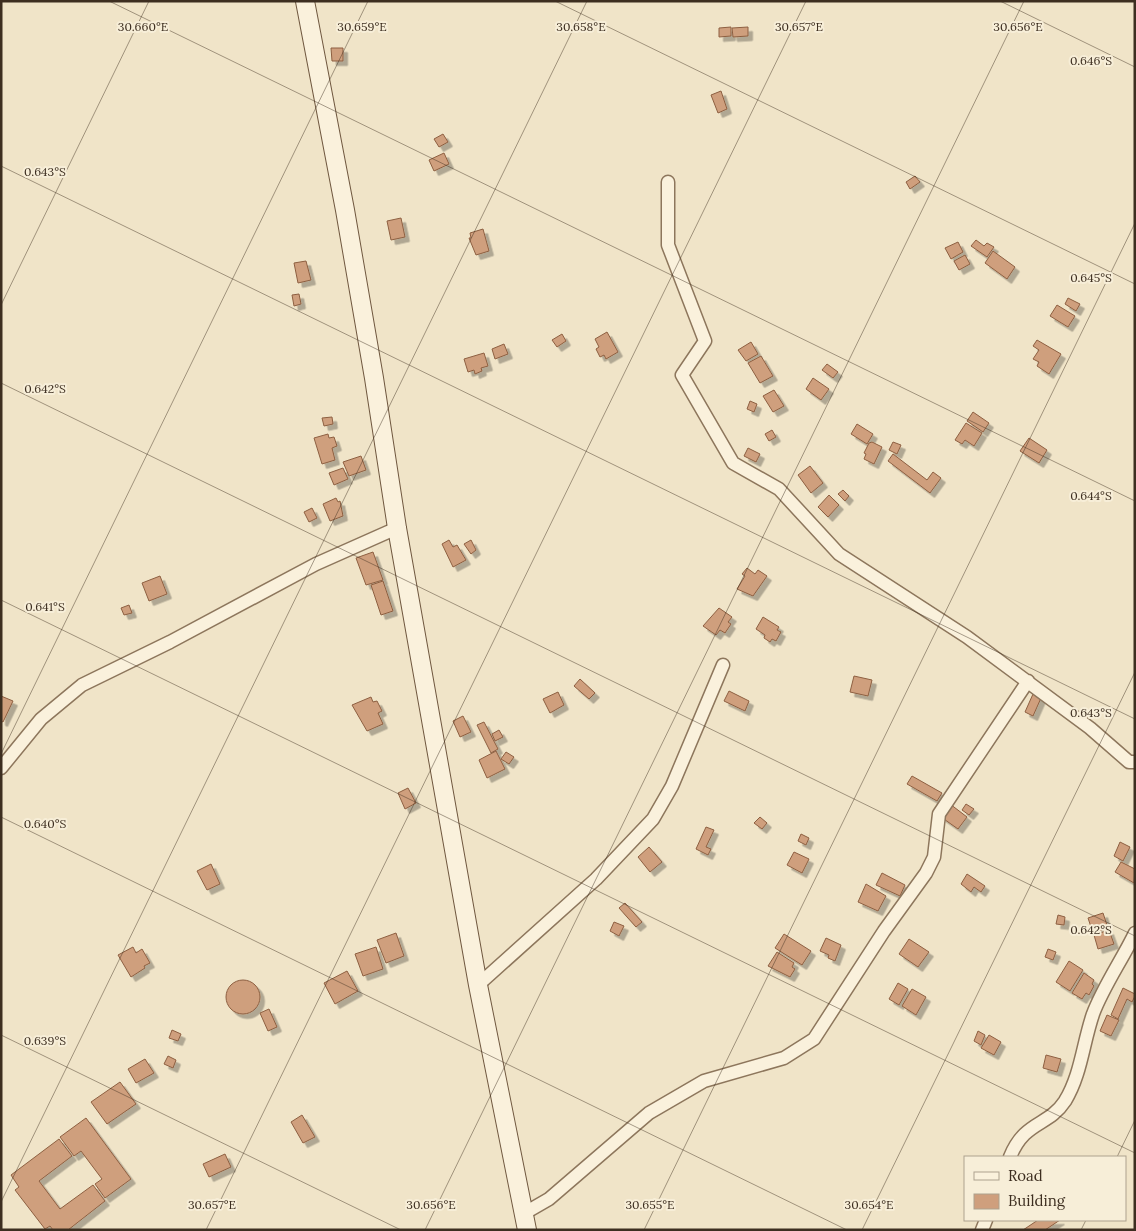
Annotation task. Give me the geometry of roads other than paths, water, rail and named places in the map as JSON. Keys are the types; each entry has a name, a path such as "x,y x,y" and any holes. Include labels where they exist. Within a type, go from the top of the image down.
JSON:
{"main road":[{"path":"305,1 345,210 374,378 397,528 478,986 525,1222"}],"street":[{"path":"668,182 668,245 705,340 682,375 733,463 779,489 839,554 967,637 1090,728 1129,762 1135,762"},
{"path":"1,768 41,719 82,685 170,642 316,564 397,528"},
{"path":"478,986 596,879 653,819 672,786 722,665"},
{"path":"525,1222 549,1199 650,1113 687,1090 721,1075 784,1058 814,1039 884,931 926,873 934,857 939,814 1028,681"},
{"path":"1010,1156 1018,1140 1025,1132 1057,1111 1065,1101 1082,1056 1099,1001 1135,933"}]}
